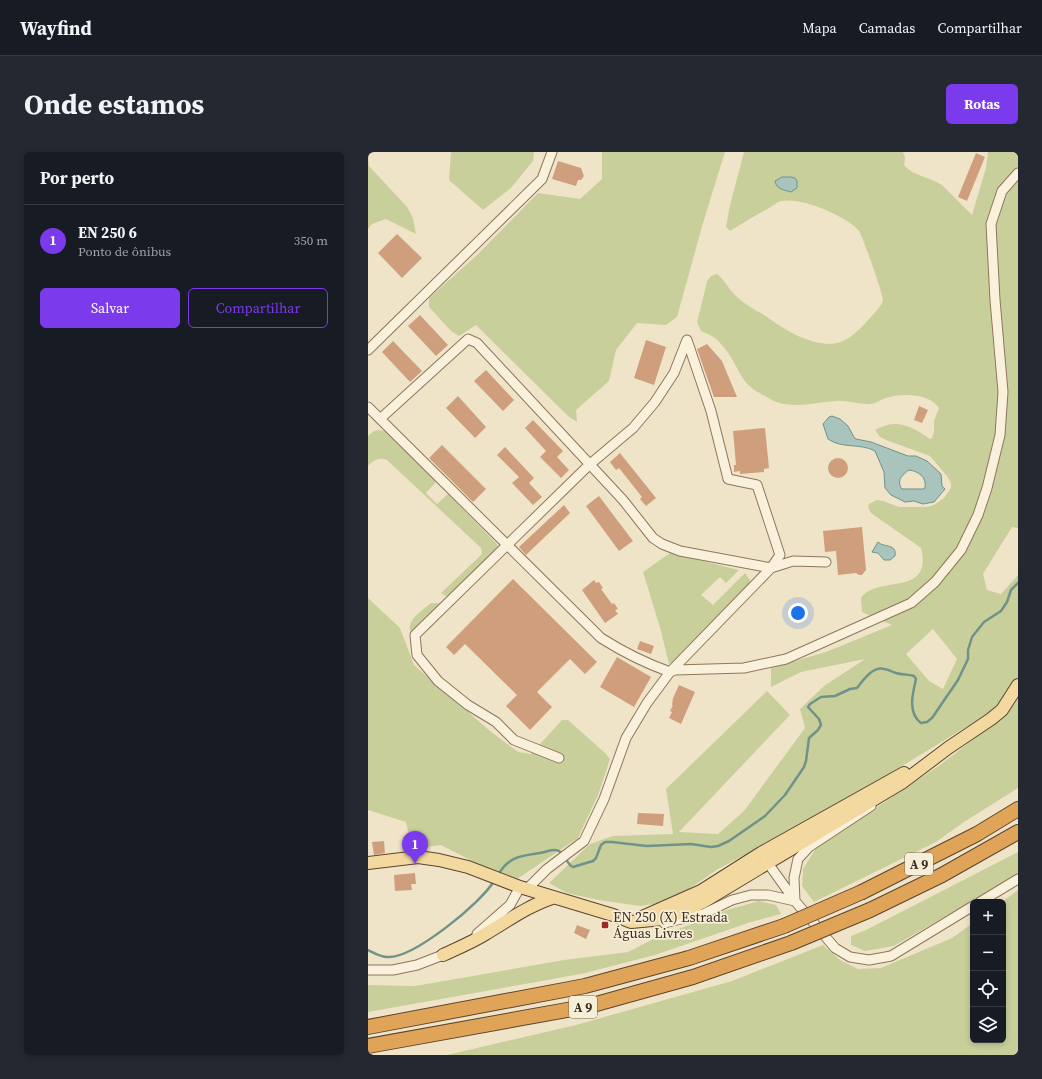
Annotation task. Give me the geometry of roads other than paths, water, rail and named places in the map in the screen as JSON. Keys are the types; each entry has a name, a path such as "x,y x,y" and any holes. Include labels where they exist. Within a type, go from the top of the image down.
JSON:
{"highway":[{"name":"A 9","path":"368,1027 585,986 689,958 784,926 862,892 977,834 1018,809"},
{"name":"A 9","path":"368,1046 589,1006 693,977 791,943 870,910 942,875 1016,834"}],"main road":[{"path":"368,863 418,857 439,860 468,867 552,898 614,915 631,922 663,919 679,914 703,902 903,782 1002,710 1018,685"},
{"path":"631,922 700,891 761,853 948,748"},
{"path":"525,909 526,889"},
{"path":"443,955 472,942 525,909 552,898"}],"street":[{"path":"368,350 542,179 552,152"},
{"path":"368,407 601,638 616,648 635,658 670,672 674,670 744,668 786,659 911,603 936,582 961,550 978,515 987,488 1000,435 1003,392 995,300 991,224 1002,192 1018,173"},
{"path":"380,419 468,339 477,343 623,500 653,538 662,544 680,551 771,568 793,561 826,562"},
{"path":"368,970 393,970 417,965 443,955 468,940 491,922 526,889 584,841 604,799 626,738 647,702 670,672 771,568 780,555 757,485 728,478 711,411 687,340 674,373 655,402 633,428 589,465 415,635 417,655 438,681 468,705 496,722 514,740 558,758"},
{"path":"795,901 794,878 798,859 809,847 861,814 903,782"},
{"path":"761,853 795,901 835,948 850,957 869,960 891,956 970,908"},
{"path":"985,899 1018,879"},
{"path":"631,922 658,925 703,914 732,900 751,895 768,895 795,901"}],"water":[{"path":"782,177 795,178 797,181 797,188 791,192 783,190 777,186 775,181"},
{"path":"832,416 840,419 848,426 856,439 871,442 908,456 916,456 927,461 941,474 942,486 945,489 934,502 923,504 914,501 905,502 891,495 885,488 884,472 875,451 864,447 839,444 828,439 823,424 829,417","holes":["909,470 921,475 925,481 925,488 902,489 900,486 901,478"]},
{"path":"878,542 892,547 895,552 895,556 890,560 884,560 878,553 872,552"}],"waterway":[{"path":"498,875 511,860 521,856 543,853 552,850 559,851 573,867 593,861 596,858 601,845 605,842 647,846 691,844 711,847 718,846 729,841 765,816 785,795 804,767 809,738 821,725 819,719 808,707 810,704 821,697 835,696 850,689 857,688 872,672 880,669 886,669 898,674 914,676 916,679 912,708 914,714 921,723 927,722 932,718 958,680 968,659 968,650 972,637 984,622 1001,611 1007,602 1011,590 1018,583"},
{"path":"368,950 380,956 388,957 399,955 414,949 446,928 462,915 487,891 494,881"}],"place":[{"name":"EN 250 6","path":"415,864"},
{"name":"EN 250 (X) Estrada Águas Livres","path":"605,925"}]}
